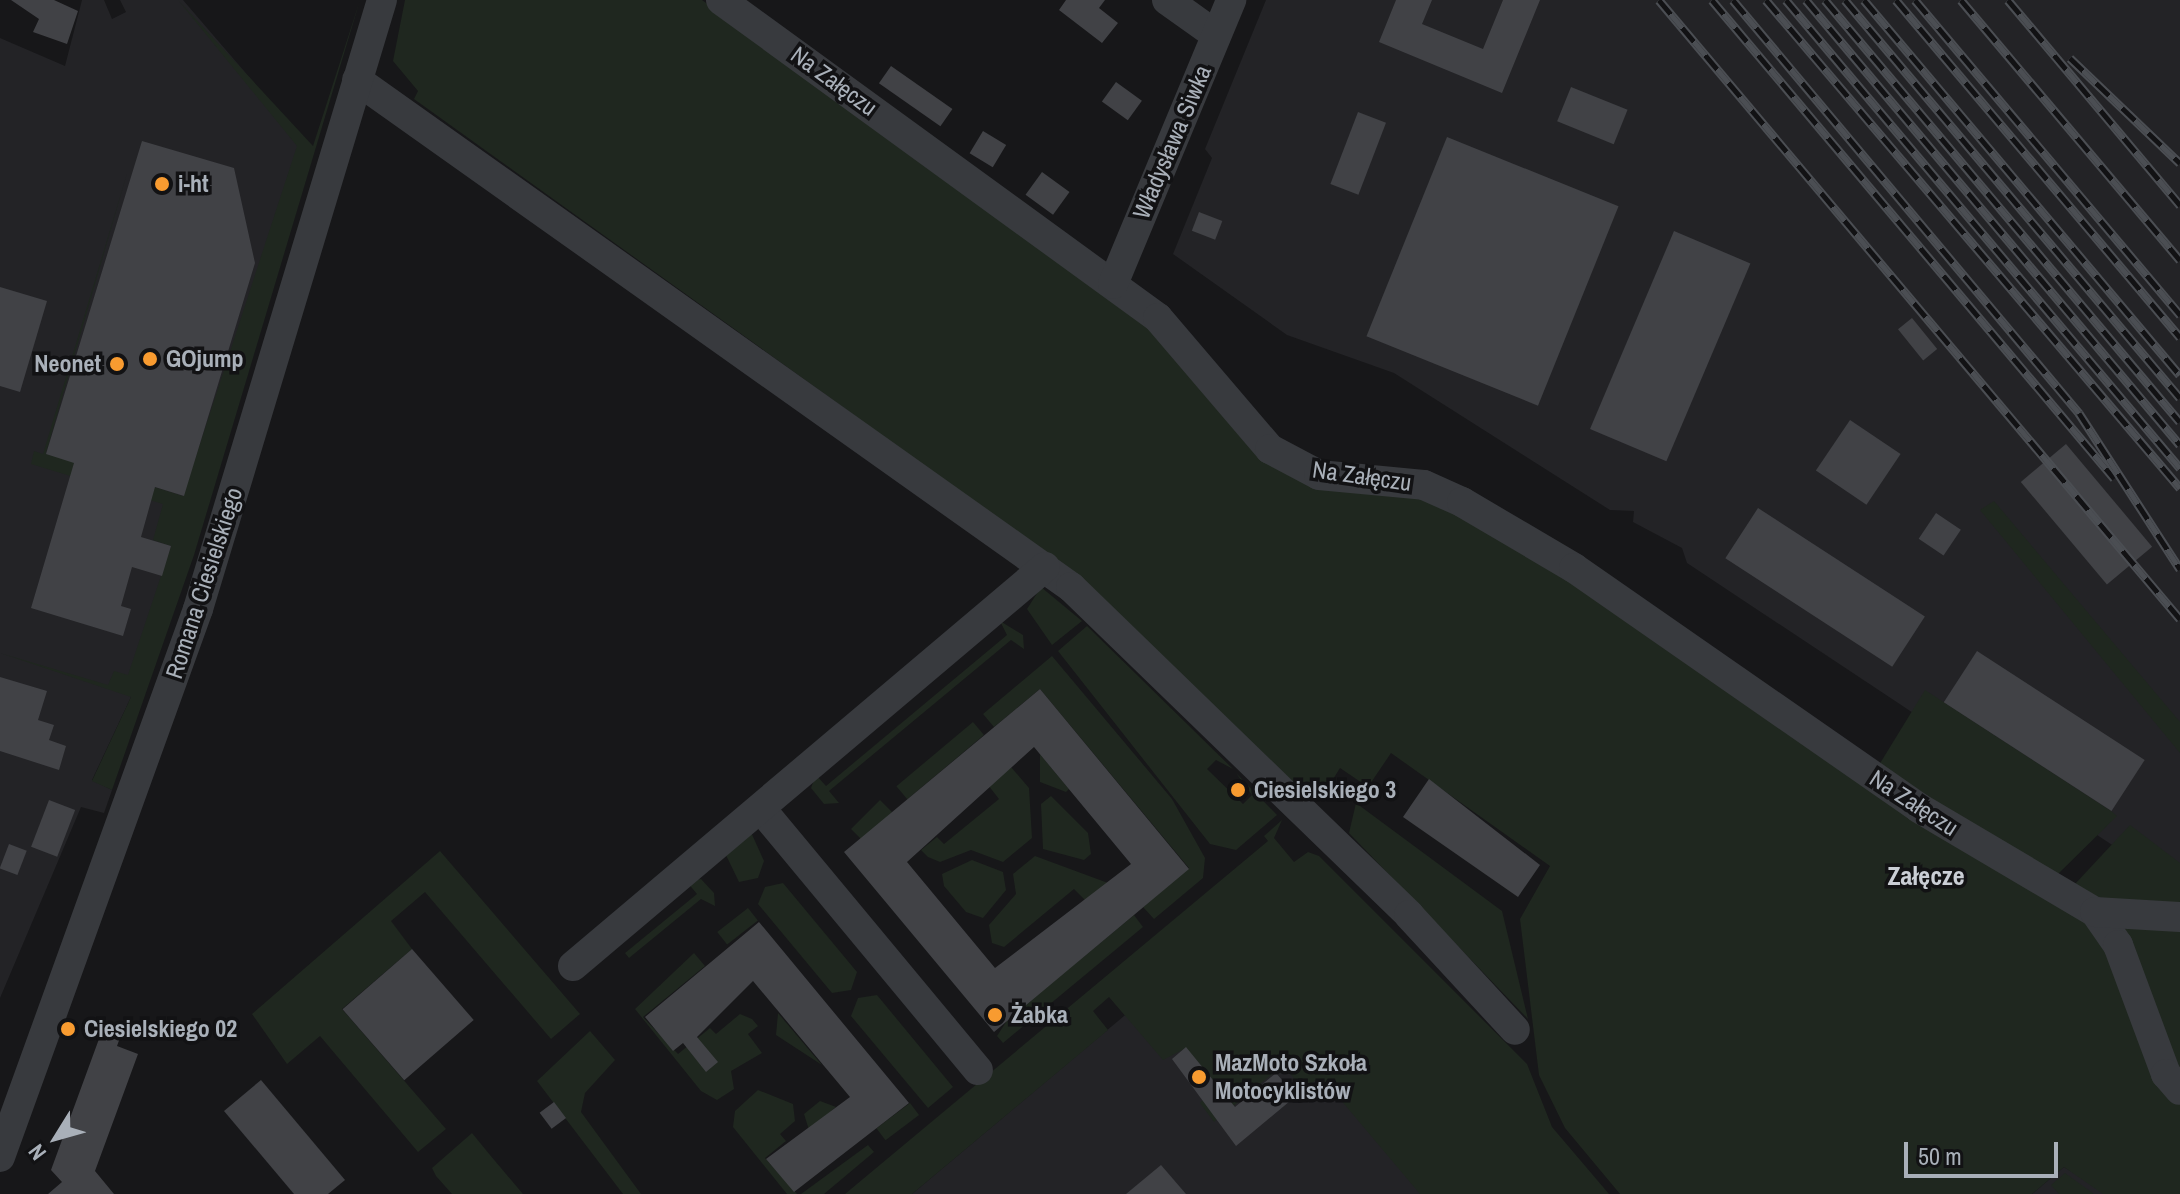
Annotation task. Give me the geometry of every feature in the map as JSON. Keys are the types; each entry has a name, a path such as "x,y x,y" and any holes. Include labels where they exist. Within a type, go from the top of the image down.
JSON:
{"street":[{"name":"Romana Ciesielskiego","path":"0,1157 198,609 382,0"},
{"name":"Na Załęczu","path":"721,0 1113,284 1190,350 1270,449 1319,475 1424,485 1462,502 1574,568 1919,808 2095,912 2118,945 2166,1074 2180,1090"},
{"path":"1167,0 1216,35"},
{"name":"Władysława Siwka","path":"1113,284 1231,0"},
{"path":"357,80 1045,567 1118,629 1409,915 1515,1030"},
{"path":"573,966 762,810 1045,567"},
{"path":"762,810 978,1070"},
{"name":"Na Załęczu","path":"2095,912 2180,917"}],"shaded area":[{"path":"82,0 104,0 112,19 126,12 120,0 183,0 304,141 131,697 92,780 112,790 104,813 81,807 0,998 0,38 65,66"},
{"path":"178,0 313,146 360,0 194,555 112,790 92,781 131,697 0,653 108,685 114,671 128,675 171,546 153,540 163,504 31,464 34,451 43,454 128,170 46,453 183,496 297,146"},
{"path":"405,0 702,0 1149,325 1262,452 1435,494 2082,919 2097,933 2180,1102 2180,1194 2103,1194 2064,1167 2032,1194 1620,1194 1565,1128 1539,1075 1520,919 1550,866 1391,753 1368,787 1340,768 1322,797 1301,787 1296,792 854,415 414,99 418,91 393,61"},
{"path":"1266,0 2180,0 2180,890 1687,563 1682,548 1633,522 1634,511 1610,510 1394,373 1287,335 1173,254 1212,158 1205,149"},
{"path":"1994,501 2180,722 2180,753 1980,510"},
{"path":"1041,587 1082,621 1052,645 1027,609"},
{"path":"1000,621 1023,635 1024,649 1011,640 829,791 839,803 824,804 811,788 816,775 826,786 1007,635"},
{"path":"1087,626 1233,769 1216,760 1207,769 1243,804 1252,795 1236,773 1277,815 1236,850 1210,844 1058,651"},
{"path":"1052,656 1172,799 1205,858 1203,878 1154,919 1143,907 1189,868 1040,689 994,727 983,714"},
{"path":"1925,690 2117,816 2057,875 2047,876 1879,765"},
{"path":"973,722 984,735 907,799 896,786"},
{"path":"1040,754 1069,789 1066,792 1040,782"},
{"path":"1011,767 1029,788 1032,838 1003,862 971,850 940,862 921,850 937,837 944,844 999,799 988,785"},
{"path":"1051,796 1088,833 1091,854 1084,860 1043,849 1041,804"},
{"path":"880,800 892,812 863,841 851,829"},
{"path":"1356,803 1502,911 1528,1019 1349,833"},
{"path":"1282,820 1274,838 1294,862 1308,852 1319,856 1527,1064 1552,1127 1609,1194 1420,1194 1329,1086 1317,1079 1304,1090 1283,1065 1214,1122 1200,1103 1217,1085 1186,1048 1163,1060 1109,997 1093,1011 1108,1030 912,1194 845,1194 1268,841 1264,836"},
{"path":"2130,825 2180,863 2180,907 2110,904 2075,884"},
{"path":"750,830 764,861 758,878 739,882 724,851"},
{"path":"440,851 580,1014 551,1039 425,892 391,921 412,949 342,1009 446,1129 418,1152 320,1036 287,1064 252,1014"},
{"path":"1035,856 1108,883 1086,901 1074,889 1004,947 992,943 989,925 1016,894 1013,874"},
{"path":"972,860 1003,872 1006,890 983,918 966,912 944,886 942,874"},
{"path":"701,879 714,893 715,906 701,899 629,958 625,953 697,894 687,882"},
{"path":"783,883 857,972 851,990 832,993 758,904 765,887"},
{"path":"748,908 758,921 727,945 717,932"},
{"path":"1134,915 1143,927 1003,1043 997,1036 1008,1019"},
{"path":"2115,923 2180,926 2180,1075"},
{"path":"694,953 705,966 643,1017 678,1054 710,1028 716,1034 740,1014 752,1019 758,1026 748,1034 762,1053 731,1071 734,1089 717,1100 701,1091 635,1009"},
{"path":"877,995 953,1087 928,1108 851,1016 858,998"},
{"path":"1149,995 1602,1194 912,1194"},
{"path":"778,1013 822,1065 776,1035"},
{"path":"590,1031 615,1060 585,1093 581,1112 641,1194 623,1194 537,1081"},
{"path":"758,1090 793,1104 795,1121 780,1134 786,1141 765,1158 797,1194 787,1194 733,1127 735,1111"},
{"path":"820,1101 836,1107 809,1130 804,1114"},
{"path":"910,1103 919,1115 885,1140 876,1128"},
{"path":"472,1133 523,1194 452,1194 436,1176 432,1168"},
{"path":"868,1145 874,1152 824,1194 801,1194"},
{"path":"2064,1167 2107,1194 2032,1194"},
{"path":"2065,1173 2094,1194 2059,1194 2051,1185"}],"building":[{"path":"11,0 54,0 78,11 67,44 33,32 39,19"},
{"path":"1066,0 1105,0 1099,8 1118,23 1102,43 1059,10"},
{"path":"1396,0 1432,0 1422,24 1483,49 1503,0 1540,0 1502,93 1379,42"},
{"path":"891,66 952,109 940,126 879,83"},
{"path":"1116,82 1142,101 1128,120 1102,101"},
{"path":"1571,87 1628,110 1614,144 1557,121"},
{"path":"1358,112 1386,123 1358,195 1330,184"},
{"path":"983,131 1006,145 993,167 970,153"},
{"path":"1447,137 1619,206 1538,406 1366,336"},
{"name":"GOjump","path":"142,141 234,168 255,263 184,496 155,487 141,537 171,546 162,576 132,567 121,606 131,609 123,636 31,608 74,463 46,454"},
{"path":"1042,172 1070,192 1053,215 1026,195"},
{"path":"1199,212 1222,221 1215,240 1192,231"},
{"path":"1674,231 1750,263 1666,461 1590,429"},
{"path":"0,287 47,301 20,392 0,386"},
{"path":"1912,318 1937,349 1923,360 1898,329"},
{"path":"1850,420 1901,454 1866,505 1816,471"},
{"path":"2066,444 2152,547 2107,585 2021,482"},
{"path":"1758,508 1925,616 1892,667 1725,558"},
{"path":"1936,513 1961,530 1944,555 1919,539"},
{"path":"1977,651 2145,760 2112,811 1944,702"},
{"path":"0,677 47,691 38,720 54,725 49,740 66,746 59,770 0,751"},
{"path":"1040,689 1189,869 994,1032 844,852","holes":["1034,747 1131,864 995,968 907,862"]},
{"path":"1429,779 1540,865 1518,897 1403,817"},
{"path":"49,800 75,810 57,857 31,847"},
{"path":"9,844 27,851 17,875 0,868"},
{"path":"759,922 909,1103 794,1192 766,1159 850,1097 753,981 697,1037 718,1062 706,1072 683,1043 673,1051 645,1017"},
{"path":"412,949 474,1020 404,1080 343,1009"},
{"path":"103,1028 121,1035 117,1046 138,1054 95,1171 114,1194 48,1194 62,1182 51,1170"},
{"path":"1186,1047 1235,1107 1276,1073 1296,1096 1236,1146 1172,1059"},
{"path":"261,1080 345,1180 328,1194 294,1194 224,1111"},
{"path":"554,1102 566,1118 552,1129 540,1113"},
{"path":"1161,1165 1186,1194 1126,1194"}],"railway":[{"path":"1659,0 2180,619"},
{"path":"1712,0 2114,478"},
{"path":"1733,0 2079,413 2180,569"},
{"path":"1766,0 2180,488"},
{"path":"1786,0 2180,468"},
{"path":"1806,0 2180,445"},
{"path":"1825,0 2180,422"},
{"path":"1845,0 2180,398"},
{"path":"1864,0 2180,375"},
{"path":"1896,0 2180,337"},
{"path":"1915,0 2180,315"},
{"path":"1961,0 2180,260"},
{"path":"2008,0 2180,205"},
{"path":"2070,58 2180,163"}],"place":[{"name":"i-ht","path":"162,184"},
{"name":"GOjump","path":"150,359"},
{"name":"Neonet","path":"117,364"},
{"name":"Ciesielskiego 3","path":"1238,790"},
{"name":"Żabka","path":"995,1015"},
{"name":"Ciesielskiego 02","path":"68,1029"},
{"name":"MazMoto Szkoła Motocyklistów","path":"1199,1077"}],"district":[{"name":"Załęcze","path":"1926,876"}]}
